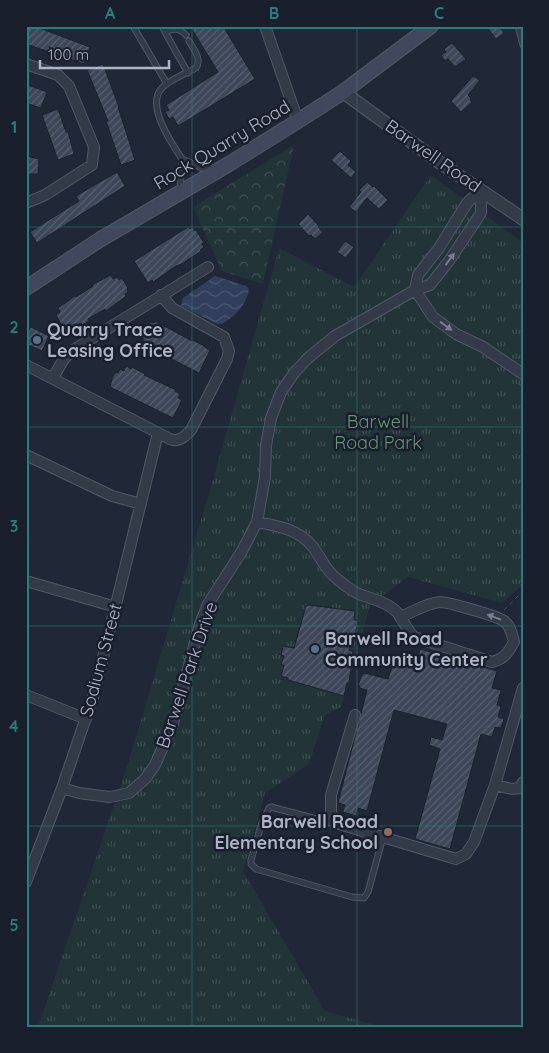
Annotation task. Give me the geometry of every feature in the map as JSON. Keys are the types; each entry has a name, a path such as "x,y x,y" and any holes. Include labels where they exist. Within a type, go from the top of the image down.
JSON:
{"main road":[{"name":"Rock Quarry Road","path":"26,288 101,239 221,169 343,92 431,26"}],"street":[{"path":"266,26 298,121"},
{"path":"26,64 58,75 69,86 94,147 92,164 45,195 26,203"},
{"name":"Barwell Road","path":"343,92 439,162 523,219"},
{"path":"481,190 467,203 439,248 418,275 415,290 433,317 456,334 483,347 523,374"},
{"name":"Barwell Park Drive","path":"62,788 79,793 110,797 129,793 145,779 155,765 173,724 200,624 208,604 258,522 265,477 266,446 271,418 281,392 294,372 335,336 415,290 430,285 449,261 481,213 481,190"},
{"path":"53,378 70,352 208,267"},
{"path":"26,365 173,440 183,438 191,430 227,359 229,351 224,337 172,308 161,295"},
{"name":"Sodium Street","path":"26,882 62,788 94,694 158,433"},
{"path":"26,455 112,496 141,504"},
{"path":"258,522 284,527 300,534 312,546 334,577 347,588 384,603 396,612 414,637 492,662 499,660 507,654 514,642 511,629 504,621 480,612 442,602 430,604 400,617"},
{"path":"26,581 116,607"},
{"path":"355,715 331,795 331,812 334,821 456,859 471,848 474,842 495,785 523,688"},
{"path":"26,696 86,719"},
{"path":"495,785 512,789 520,788 523,782"}],"lane":[{"path":"133,26 168,84"},
{"path":"162,26 188,73"},
{"path":"518,26 523,45"},
{"path":"165,32 174,28 181,30 186,35"},
{"path":"179,194 182,177 182,159 164,130 158,111 159,92 163,86 196,68 199,60 189,41"},
{"path":"182,159 202,168 221,169"},
{"path":"339,824 331,824 271,807 262,822 251,864 256,869 352,897 364,898 368,892 383,837"}],"path":[{"path":"503,612 523,591"}],"green space":[{"path":"294,145 263,284 222,271 193,207"},
{"name":"Barwell Road Park","path":"431,175 523,243 523,584 502,603 408,577 370,605 341,707 325,715 309,764 265,793 243,871 325,1011 383,1027 38,1027 128,764 213,480 279,248 354,287"}],"water":[{"path":"215,276 246,286 249,289 246,300 240,310 222,324 217,324 181,306 183,298"}],"building":[{"path":"26,26 34,26 90,47 84,64 26,44"},
{"path":"190,26 223,26 255,79 178,126 173,117 169,119 165,112 169,110 166,105 218,72"},
{"path":"486,26 499,26 504,33 496,39"},
{"path":"452,43 466,59 455,67 448,59 445,61 441,55 446,52 444,49"},
{"path":"103,64 119,107 135,160 121,165 106,121 108,121 87,70"},
{"path":"473,76 480,80 468,95 472,102 461,112 451,101"},
{"path":"28,85 47,92 41,108 26,103"},
{"path":"58,109 66,132 68,132 74,154 58,160 42,115"},
{"path":"340,151 351,161 348,165 356,172 351,178 331,160"},
{"path":"26,156 39,159 38,174 26,174"},
{"path":"117,172 125,186 37,243 30,232 79,201 76,196"},
{"path":"367,182 374,186 388,200 379,209 367,198 356,212 349,207 361,192 359,190"},
{"path":"308,214 323,232 315,239 311,235 309,236 298,224"},
{"path":"188,227 190,229 193,227 196,230 204,243 202,244 204,247 182,264 153,282 152,280 148,283 134,261"},
{"path":"345,241 354,247 346,258 337,252"},
{"path":"111,275 113,279 117,277 119,280 122,278 128,288 126,296 106,311 105,309 88,319 89,321 83,325 81,323 69,331 68,329 65,331 56,315 60,312 58,308 92,285"},
{"path":"155,321 210,350 199,373 142,344 144,339 139,337 143,328 147,329 150,322 154,323"},
{"name":"Quarry Trace Leasing Office","path":"31,327 49,336 42,351 26,344 26,335"},
{"path":"126,366 131,369 132,367 144,375 176,390 180,394 178,398 182,400 173,418 110,387 116,372 118,373 120,369 124,371"},
{"name":"Barwell Road Community Center","path":"306,606 355,611 354,620 358,620 355,637 351,636 349,650 353,651 349,683 347,683 344,696 288,680 288,678 281,676 284,665 281,665 284,656 281,655 283,646 294,648"},
{"path":"420,649 497,671 492,688 501,690 497,705 501,706 498,717 504,719 501,728 495,727 492,737 481,734 450,849 415,839 440,749 429,745 431,737 442,740 447,724 394,710 367,811 358,808 356,816 343,812 345,805 338,803 367,690 358,686 361,677 364,673 388,679 394,660 416,666"}],"place":[{"name":"Quarry Trace Leasing Office","path":"37,340"},
{"name":"Barwell Road Community Center","path":"315,649"},
{"name":"Barwell Road Elementary School","path":"388,832"}]}
